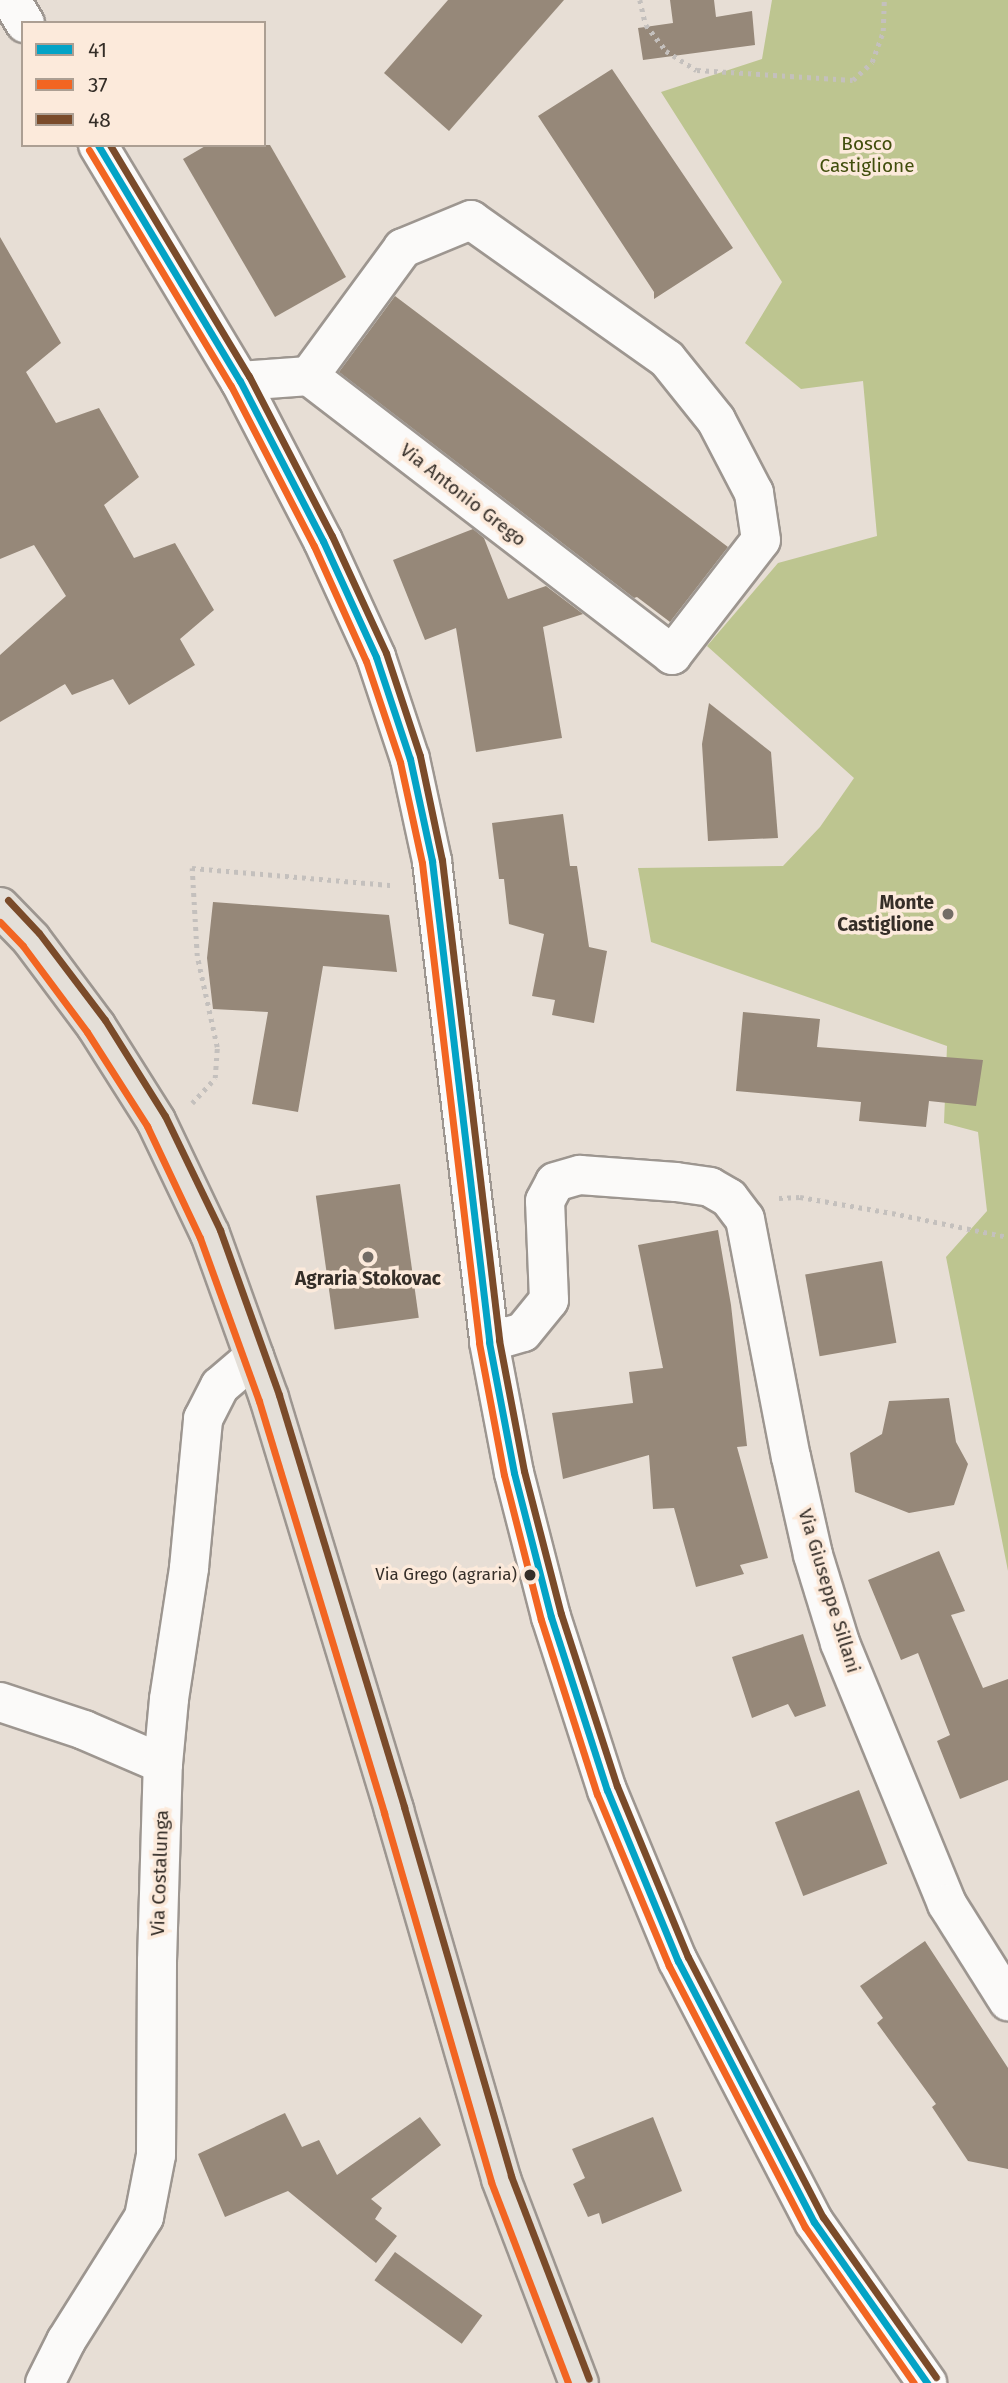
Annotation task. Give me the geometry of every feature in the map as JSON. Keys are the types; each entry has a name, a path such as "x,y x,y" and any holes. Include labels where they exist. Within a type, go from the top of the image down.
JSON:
{"main road":[{"path":"0,907 31,939 96,1026 156,1121 210,1234 254,1357 394,1810 501,2179 579,2383"}],"street":[{"path":"11,0 23,21"},
{"path":"99,147 240,380 323,541 371,645 410,759 432,862 489,1342 514,1473 551,1617 607,1790 678,1961 814,2222 926,2383"},
{"name":"Via Antonio Grego","path":"471,220 667,359 716,420 754,493 761,540 672,655 309,376 403,248 471,220"},
{"path":"240,380 309,376"},
{"path":"489,1342 523,1332 549,1300 545,1201 555,1182 580,1175 676,1182 710,1187 729,1198"},
{"name":"Via Giuseppe Sillani","path":"729,1198 745,1219 813,1555 840,1643 947,1904 1008,2001"},
{"name":"Via Costalunga","path":"46,2383 66,2341 144,2217 156,2155 157,1961 163,1764 169,1699 189,1569 203,1419 220,1387 254,1357"},
{"path":"0,1702 84,1730 163,1764"}],"path":[{"path":"640,0 646,26 666,51 697,70 853,80 872,62 883,31 882,0"},
{"path":"156,1121 198,1100 215,1079 217,1047 197,956 192,867 393,885"},
{"path":"729,1198 800,1197 1008,1237"}],"green space":[{"name":"Bosco Castiglione","path":"772,0 1008,0 1008,1571 946,1257 987,1211 978,1132 944,1123 947,1046 651,942 638,868 783,866 820,827 854,778 707,646 778,563 877,536 863,381 801,389 745,343 782,282 661,92 762,59"}],"building":[{"path":"448,0 564,0 449,131 384,73"},
{"path":"670,0 714,0 716,17 752,11 755,45 643,60 638,28 673,23"},
{"path":"612,69 733,248 654,299 654,292 538,116"},
{"path":"270,145 346,277 275,317 183,159 204,147"},
{"path":"0,237 61,343 26,372 56,423 99,408 139,477 104,505 134,558 175,543 214,610 180,639 195,665 129,705 113,679 72,695 65,684 0,722 0,655 66,596 34,545 0,559"},
{"path":"395,296 728,547 670,622 637,597 634,598 339,372"},
{"path":"473,529 484,538 508,599 546,586 583,614 543,627 562,738 476,752 456,628 425,640 393,560"},
{"path":"709,703 771,752 778,838 708,841 702,744"},
{"path":"563,814 570,866 577,866 589,947 607,951 594,1023 552,1015 555,1000 532,996 544,934 509,924 504,879 499,879 492,823"},
{"path":"213,902 389,915 397,972 323,966 298,1112 252,1104 268,1012 213,1009 207,958"},
{"path":"743,1012 820,1019 817,1047 983,1060 976,1106 929,1101 926,1127 859,1121 861,1102 736,1091"},
{"name":"Agraria Stokovac","path":"400,1184 419,1318 335,1330 316,1196"},
{"path":"718,1230 731,1305 747,1446 737,1447 768,1558 740,1565 744,1574 696,1587 674,1508 653,1509 649,1455 563,1479 552,1413 633,1403 629,1372 663,1368 638,1245"},
{"path":"882,1261 896,1343 820,1356 805,1275"},
{"path":"949,1398 956,1442 968,1464 954,1505 909,1513 855,1492 850,1453 882,1434 889,1401"},
{"path":"939,1551 965,1611 951,1615 983,1688 1008,1679 1008,1780 960,1799 937,1741 950,1735 918,1653 901,1660 868,1580"},
{"path":"803,1634 826,1706 795,1717 788,1704 752,1718 732,1657"},
{"path":"859,1790 887,1864 803,1896 775,1822"},
{"path":"925,1941 1008,2068 1008,2169 968,2161 932,2107 936,2104 877,2023 883,2018 860,1986"},
{"path":"285,2113 302,2147 319,2140 337,2175 420,2117 441,2145 371,2199 382,2208 375,2219 397,2236 376,2263 288,2191 225,2217 198,2154"},
{"path":"653,2117 682,2191 602,2224 599,2213 588,2217 573,2184 585,2178 572,2149"},
{"path":"395,2252 482,2315 462,2344 374,2280"}],"transit line":[{"name":"41","path":"99,147 240,381 323,541 376,657 410,759 432,861 489,1342 514,1473 551,1617 607,1790 678,1961 814,2222 927,2383"},
{"name":"48","path":"111,147 249,376 332,536 386,653 420,756 442,860 499,1340 524,1471 561,1614 617,1786 688,1957 823,2217 936,2377"},
{"name":"37","path":"89,150 231,386 314,546 366,661 400,762 422,863 479,1343 504,1475 541,1620 597,1794 669,1966 805,2227 914,2383"},
{"name":"48","path":"8,900 39,933 105,1020 165,1116 220,1230 279,1395 404,1807 511,2176 589,2379"},
{"name":"37","path":"0,922 23,946 87,1032 147,1126 200,1238 259,1401 384,1813 491,2182 568,2383"}],"place":[{"name":"Monte Castiglione","path":"948,914"},
{"name":"Agraria Stokovac","path":"368,1257"},
{"name":"Via Grego (agraria)","path":"530,1575"}]}
